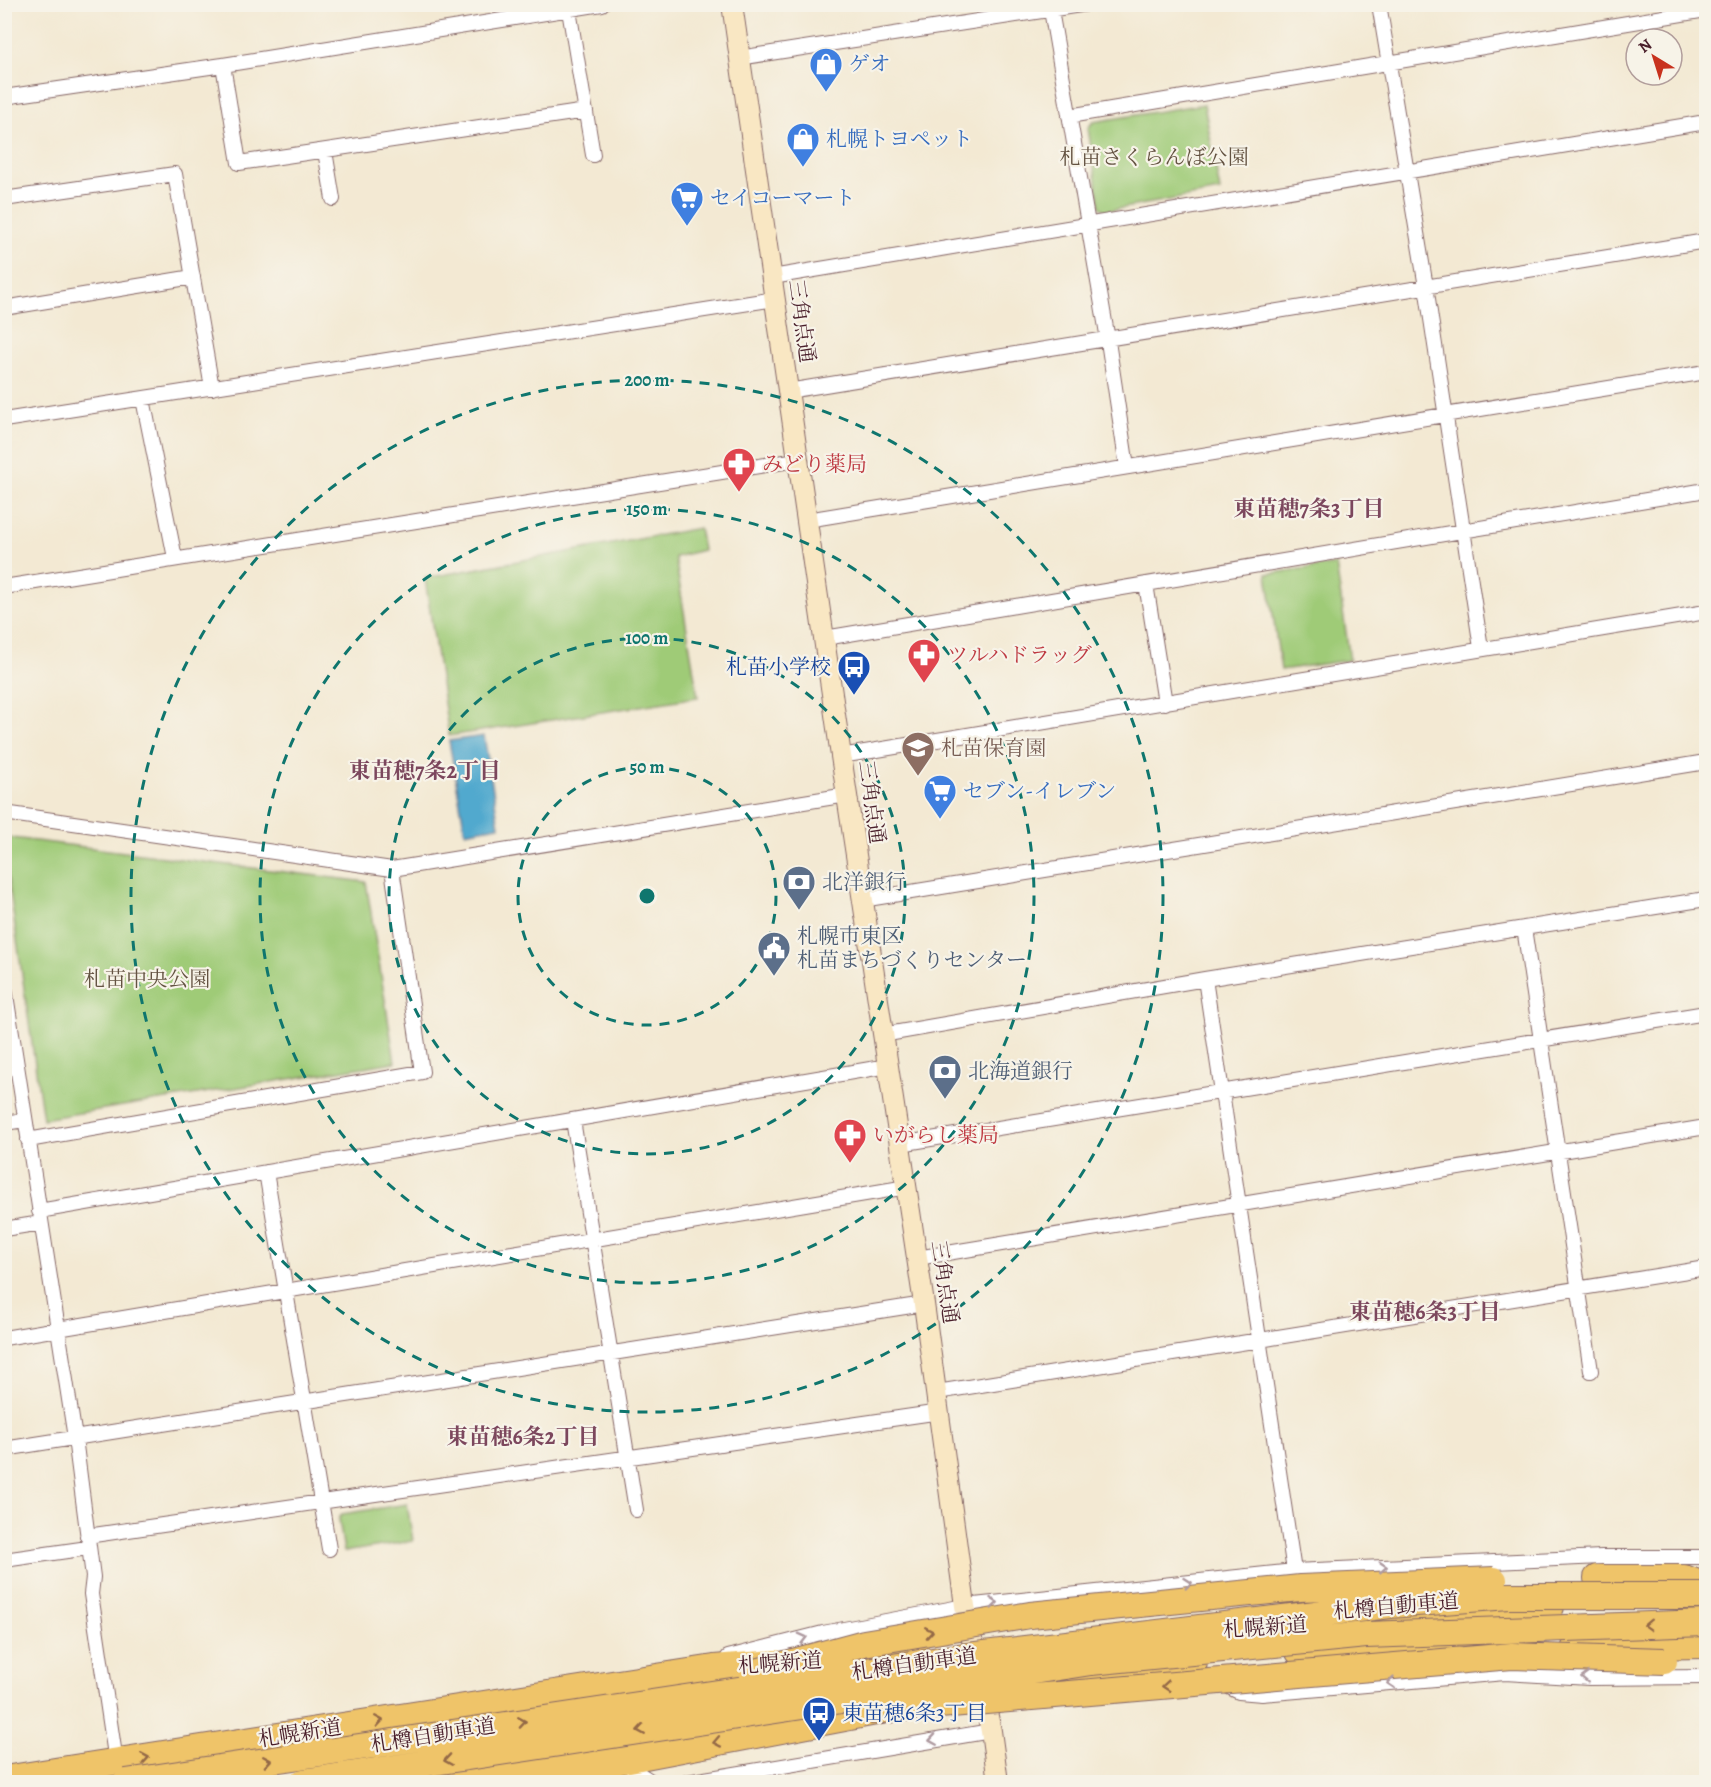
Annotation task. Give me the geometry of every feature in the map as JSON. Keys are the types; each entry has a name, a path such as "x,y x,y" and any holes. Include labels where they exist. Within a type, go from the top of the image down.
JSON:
{"highway":[{"path":"648,1702 864,1643 1029,1616 1300,1588 1597,1578 1684,1578 1707,1586"},
{"name":"札樽自動車道","path":"121,1772 648,1702 959,1657 1390,1605 1509,1596 1707,1596"},
{"name":"札幌新道","path":"4,1779 121,1772 714,1668 1543,1607 1632,1604 1707,1596"},
{"name":"札樽自動車道","path":"303,1782 1091,1662 1366,1635 1707,1623"},
{"name":"札幌新道","path":"463,1782 619,1761 981,1692 1282,1652 1707,1645"},
{"path":"669,1725 1001,1701 1512,1656 1707,1661"}],"street":[{"path":"4,97 223,65 602,4"},
{"name":"三角点通","path":"732,4 797,460 940,1412 965,1606 981,1692 991,1731 998,1782"},
{"path":"739,58 1087,4"},
{"path":"1379,4 1426,287 1481,648"},
{"path":"569,9 593,155"},
{"path":"1051,10 1108,338 1127,467"},
{"path":"1069,116 1707,10"},
{"path":"223,65 239,163 586,111"},
{"path":"772,277 1707,122"},
{"path":"325,151 333,199"},
{"path":"4,199 175,174 212,388"},
{"path":"788,391 1707,241"},
{"path":"4,308 193,277"},
{"path":"4,420 775,299"},
{"path":"807,520 1707,372"},
{"path":"142,399 175,558"},
{"path":"4,586 797,460"},
{"path":"825,638 1707,490"},
{"path":"1146,584 1165,703"},
{"path":"841,756 1707,612"},
{"path":"862,900 1707,762"},
{"path":"4,813 392,869 847,795"},
{"path":"28,1140 422,1072 392,869"},
{"path":"882,1035 1205,979 1707,899"},
{"path":"1524,928 1556,1152 1591,1371"},
{"path":"1205,979 1294,1571"},
{"path":"4,982 10,1057 25,1120 75,1438 93,1577 91,1593 121,1772"},
{"path":"900,1144 1707,1013"},
{"path":"4,1229 40,1217 266,1172 888,1066"},
{"path":"4,1123 25,1120"},
{"path":"573,1120 636,1510"},
{"path":"917,1258 1707,1127"},
{"path":"266,1172 330,1549"},
{"path":"4,1338 907,1187"},
{"path":"937,1392 1707,1268"},
{"path":"4,1449 612,1355 924,1304"},
{"path":"4,1560 87,1542 322,1503 940,1412"},
{"path":"624,1683 823,1633 965,1606 1294,1571 1602,1557 1707,1557"},
{"path":"1187,1664 1239,1692 1262,1694 1504,1673 1589,1678 1707,1677"},
{"path":"687,1782 991,1731"},
{"path":"619,1761 652,1782"}],"green space":[{"name":"札苗さくらんぼ公園","path":"1204,104 1220,191 1106,211 1100,207 1088,128 1093,122"},
{"path":"699,528 703,550 675,557 698,697 449,736 425,578"},
{"path":"1336,564 1350,660 1281,670 1267,574"},
{"name":"札苗中央公園","path":"4,837 366,882 395,1062 43,1119"},
{"path":"407,1504 413,1541 344,1552 339,1519 342,1514"}],"water":[{"path":"484,736 499,826 465,832 449,741"}],"place":[{"name":"ゲオ","path":"826,93"},
{"name":"札幌トヨペット","path":"803,168"},
{"name":"セイコーマート","path":"687,227"},
{"name":"みどり薬局","path":"739,493"},
{"name":"ツルハドラッグ","path":"924,684"},
{"name":"札苗小学校","path":"854,696"},
{"name":"札苗保育園","path":"918,777"},
{"name":"セブン-イレブン","path":"940,820"},
{"name":"北洋銀行","path":"799,911"},
{"name":"札幌市東区 札苗まちづくりセンター","path":"774,977"},
{"name":"北海道銀行","path":"945,1100"},
{"name":"いがらし薬局","path":"850,1164"},
{"name":"東苗穂6条3丁目","path":"819,1742"}],"district":[{"name":"東苗穂7条3丁目","path":"1309,509"},
{"name":"東苗穂7条2丁目","path":"425,771"},
{"name":"東苗穂6条3丁目","path":"1425,1312"},
{"name":"東苗穂6条2丁目","path":"523,1437"}]}
